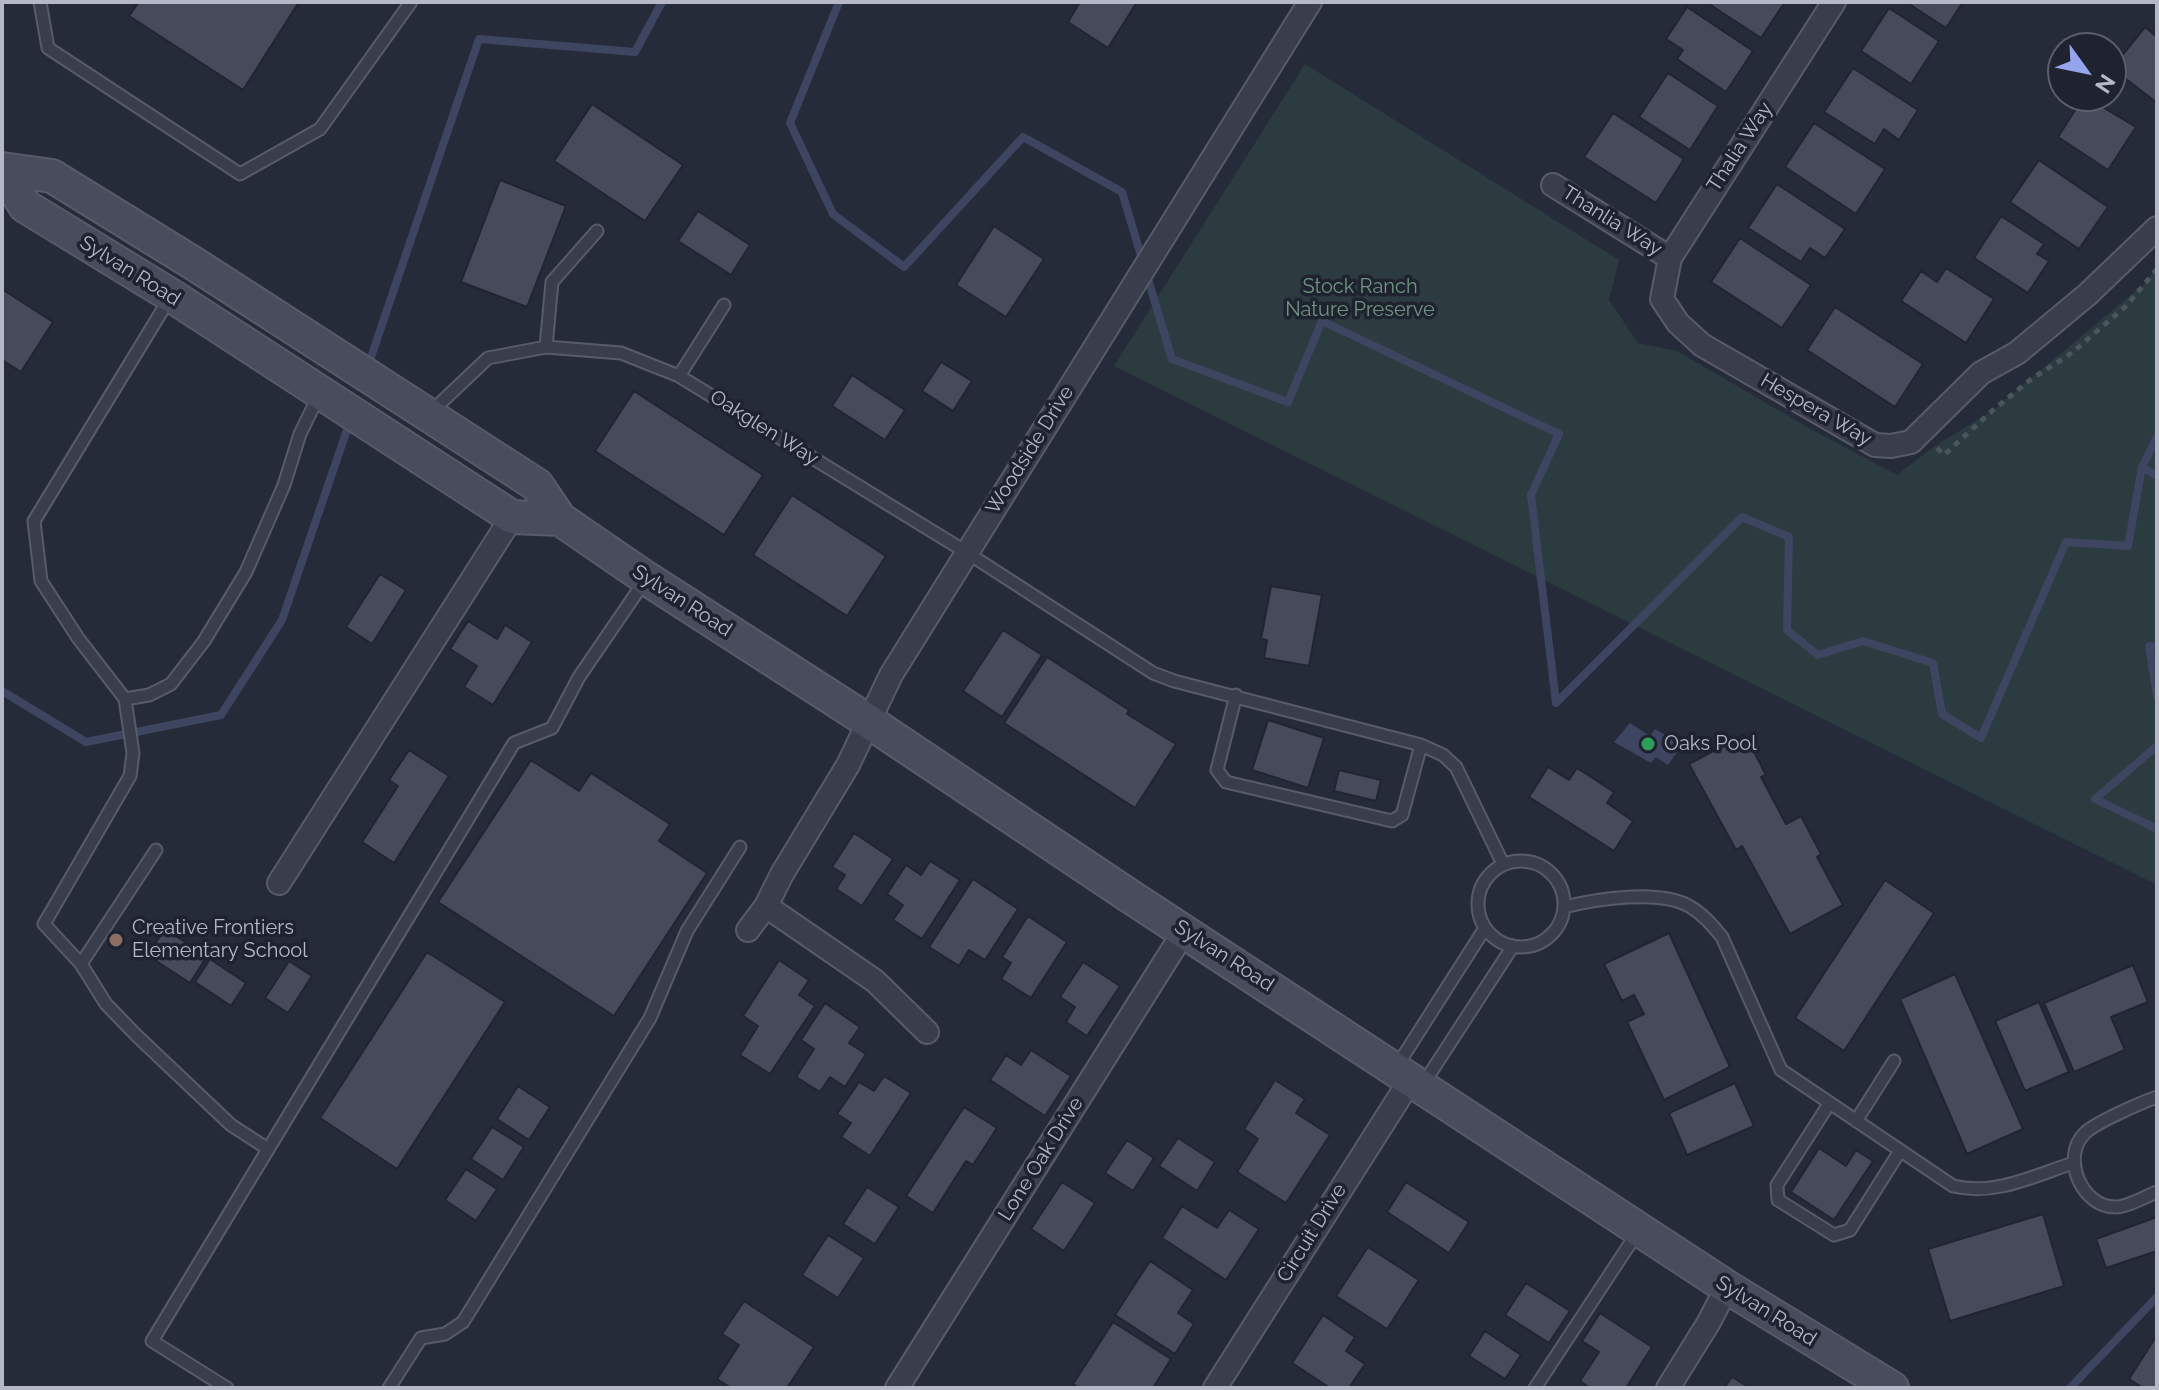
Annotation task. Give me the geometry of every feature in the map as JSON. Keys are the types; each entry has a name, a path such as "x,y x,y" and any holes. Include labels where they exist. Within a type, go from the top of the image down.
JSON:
{"main road":[{"name":"Sylvan Road","path":"2,169 25,206 172,296 512,517"},
{"name":"Sylvan Road","path":"2,169 52,176 193,263 537,485 560,519 646,578 1639,1230 1892,1388"},
{"path":"512,517 560,519"}],"street":[{"name":"Woodside Drive","path":"748,930 766,906 848,765 891,675 1310,2"},
{"name":"Thalia Way","path":"1662,299 1670,258 1834,2"},
{"name":"Thanlia Way","path":"1553,185 1670,258"},
{"name":"Hespera Way","path":"1662,299 1678,323 1702,345 1875,445 1891,446 1911,442 1981,373 2017,353 2076,304 2157,228"},
{"path":"279,883 512,517"},
{"path":"766,906 875,981 927,1032"},
{"name":"Lone Oak Drive","path":"897,1388 1185,930"},
{"name":"Circuit Drive","path":"1215,1388 1409,1078"},
{"path":"1668,1388 1727,1287"}],"lane":[{"path":"40,2 48,48 240,174 320,129 411,2"},
{"path":"546,347 552,282 597,231"},
{"path":"172,296 34,521 41,581 78,638 125,699 132,750 130,776 44,924 81,964 106,1004 136,1035 231,1125 268,1149"},
{"path":"679,376 724,305"},
{"name":"Oakglen Way","path":"427,416 488,358 546,347 621,353 679,376 966,552 1153,673 1421,745 1443,755 1456,767 1503,864"},
{"path":"125,699 149,695 171,684 204,641 246,572 284,485 300,434 328,399"},
{"path":"227,1388 152,1341 514,743 552,728 579,677 646,578"},
{"path":"1236,695 1217,770 1226,782 1392,821 1402,815 1421,745"},
{"path":"389,1388 421,1338 445,1334 463,1322 650,1018 687,931 740,847"},
{"path":"81,964 156,850"},
{"path":"1521,860 1547,869 1563,893 1564,907 1553,933 1541,942 1513,946 1499,942 1485,928 1477,906 1485,879 1503,864 1521,860"},
{"path":"1564,907 1592,900 1664,897 1687,905 1707,919 1722,937 1781,1070 1953,1186 1973,1191 1996,1189 2073,1163"},
{"path":"1409,1078 1485,928"},
{"path":"1409,1078 1513,946"},
{"path":"1856,1121 1894,1061"},
{"path":"2157,1097 2086,1132 2077,1144 2073,1163 2082,1188 2096,1201 2116,1207 2157,1192"},
{"path":"1829,1104 1777,1185 1778,1200 1834,1235 1850,1230 1900,1151"},
{"path":"1535,1388 1639,1230"}],"path":[{"path":"1935,446 1944,455 1986,416 2030,380 2073,352 2126,306 2157,269"}],"green space":[{"name":"Stock Ranch Nature Preserve","path":"1305,64 1619,260 1609,300 1638,343 1677,351 1897,475 1935,446 1992,411 2144,284 2157,268 2157,885 1114,366"}],"water":[{"name":"Oaks Pool","path":"1630,723 1650,736 1655,729 1682,745 1668,765 1656,757 1651,763 1614,742"}],"building":[{"path":"139,2 299,2 243,90 129,16"},
{"path":"1080,2 1137,2 1108,48 1068,22"},
{"path":"1706,2 1785,2 1761,38"},
{"path":"1906,2 1963,2 1946,28"},
{"path":"1687,7 1753,51 1726,92 1677,59 1683,50 1666,39"},
{"path":"1889,8 1939,41 1911,84 1861,51"},
{"path":"2145,27 2157,37 2157,103 2127,80 2127,49"},
{"path":"1853,68 1918,110 1899,140 1884,129 1875,144 1824,112"},
{"path":"1668,73 1718,106 1690,150 1639,117"},
{"path":"592,104 683,165 645,221 554,161"},
{"path":"2074,112 2111,112 2136,127 2108,170 2058,137"},
{"path":"1613,113 1684,159 1656,203 1584,157"},
{"path":"1814,123 1885,169 1856,214 1785,167"},
{"path":"2039,160 2108,207 2079,249 2010,202"},
{"path":"500,180 566,206 527,307 461,282"},
{"path":"1777,184 1845,229 1825,258 1810,248 1801,262 1748,228"},
{"path":"698,211 750,245 731,275 678,241"},
{"path":"2001,216 2044,244 2037,254 2049,261 2028,293 1974,258"},
{"path":"994,226 1044,259 1006,317 956,285"},
{"path":"1740,238 1811,285 1782,328 1711,282"},
{"path":"1946,268 1994,299 1966,343 1901,301 1921,271 1937,282"},
{"path":"2,289 53,322 21,372 2,360"},
{"path":"1835,307 1923,364 1895,407 1807,350"},
{"path":"941,362 972,381 953,411 922,391"},
{"path":"852,375 905,410 885,440 832,406"},
{"path":"634,391 763,475 724,535 595,451"},
{"path":"792,495 886,556 847,616 753,555"},
{"path":"380,574 406,590 372,644 346,627"},
{"path":"1271,586 1322,595 1309,666 1264,658 1267,640 1261,639"},
{"path":"468,621 497,639 505,625 532,642 493,705 464,687 477,666 450,649"},
{"path":"1003,630 1042,655 1002,717 963,691"},
{"path":"1047,657 1129,710 1127,714 1176,744 1135,808 1004,723"},
{"path":"1268,720 1324,738 1308,788 1252,770"},
{"path":"1745,734 1766,775 1761,777 1786,824 1801,816 1821,854 1817,857 1843,905 1790,934 1742,846 1736,850 1689,764"},
{"path":"409,750 449,776 394,863 362,842 398,786 389,780"},
{"path":"531,760 579,791 591,773 670,824 659,841 707,873 614,1016 438,902"},
{"path":"1548,767 1569,780 1577,768 1614,792 1607,803 1633,821 1614,851 1529,797"},
{"path":"1339,770 1381,780 1376,801 1334,791"},
{"path":"854,833 893,859 862,906 836,889 845,875 832,867"},
{"path":"930,861 960,880 922,939 893,920 903,905 887,894 906,865 921,875"},
{"path":"973,879 1018,909 985,960 969,950 959,966 929,947"},
{"path":"1885,880 1934,913 1844,1051 1795,1018"},
{"path":"1028,916 1067,942 1031,998 1001,979 1011,963 1002,957"},
{"path":"165,929 207,956 190,983 147,955"},
{"path":"1669,933 1730,1067 1664,1100 1627,1022 1644,1014 1634,995 1622,1001 1604,964"},
{"path":"427,952 505,1002 397,1169 320,1118"},
{"path":"210,959 246,983 231,1006 195,982"},
{"path":"779,960 809,980 799,995 815,1006 770,1074 740,1055 758,1026 743,1016"},
{"path":"289,961 312,976 288,1013 265,998"},
{"path":"1083,962 1120,986 1087,1036 1066,1022 1075,1007 1060,997"},
{"path":"2133,965 2148,1002 2111,1017 2125,1050 2074,1072 2044,1003"},
{"path":"1955,974 2023,1129 1967,1154 1900,999"},
{"path":"2039,1002 2069,1072 2025,1091 1995,1021"},
{"path":"825,1003 860,1027 849,1043 866,1054 845,1087 830,1077 820,1092 796,1077 814,1049 801,1040"},
{"path":"1031,1050 1071,1076 1045,1116 990,1080 1006,1055 1021,1065"},
{"path":"884,1076 911,1093 870,1156 841,1137 851,1123 837,1114 859,1082 874,1091"},
{"path":"1275,1080 1305,1099 1296,1113 1330,1135 1286,1203 1237,1172 1258,1139 1244,1129"},
{"path":"1735,1083 1754,1126 1687,1155 1669,1113"},
{"path":"518,1086 550,1107 529,1140 497,1119"},
{"path":"964,1107 997,1128 973,1165 966,1161 933,1213 906,1196"},
{"path":"492,1127 524,1147 503,1180 471,1159"},
{"path":"1178,1138 1215,1162 1197,1191 1159,1166"},
{"path":"1127,1140 1154,1158 1133,1191 1105,1173"},
{"path":"1819,1148 1846,1166 1856,1150 1873,1161 1834,1220 1791,1192"},
{"path":"466,1169 497,1189 476,1221 445,1200"},
{"path":"1062,1182 1095,1203 1064,1251 1031,1229"},
{"path":"1406,1182 1469,1222 1449,1253 1387,1212"},
{"path":"867,1187 899,1207 875,1244 843,1224"},
{"path":"1182,1206 1217,1228 1229,1210 1259,1229 1226,1280 1162,1238"},
{"path":"2043,1214 2064,1286 1950,1321 1928,1249"},
{"path":"2157,1217 2157,1251 2106,1268 2096,1239"},
{"path":"828,1235 864,1258 838,1298 802,1275"},
{"path":"1368,1247 1419,1280 1387,1329 1336,1296"},
{"path":"1150,1261 1193,1290 1178,1313 1194,1324 1175,1354 1115,1315"},
{"path":"1526,1283 1570,1311 1549,1343 1505,1315"},
{"path":"744,1301 814,1347 787,1388 731,1388 717,1379 739,1345 722,1334"},
{"path":"1600,1313 1652,1347 1626,1388 1590,1388 1580,1381 1599,1352 1582,1341"},
{"path":"1323,1315 1355,1337 1346,1351 1365,1364 1349,1388 1330,1388 1292,1363"},
{"path":"1113,1322 1171,1359 1153,1388 1079,1388 1073,1384"},
{"path":"1485,1331 1521,1355 1505,1379 1469,1356"},
{"path":"2157,1335 2157,1388 2143,1388 2129,1379"},
{"path":"1732,1377 1750,1388 1724,1388"}],"waterway":[{"path":"368,366 479,39 635,52 662,2"},
{"path":"839,2 790,123 833,214 904,267 1023,137 1122,192 1172,359 1288,402 1322,321 1559,434 1531,495 1556,703 1742,517 1789,537 1787,630 1818,655 1863,641 1933,663 1942,714 1981,738 2066,542 2128,546 2142,467 2157,437"},
{"path":"2,691 86,742 221,715 282,620 350,421"},
{"path":"2142,467 2157,476"},
{"path":"2157,647 2149,646 2157,696"},
{"path":"2157,746 2095,799 2157,829"},
{"path":"2070,1388 2157,1297"}],"place":[{"name":"Oaks Pool","path":"1648,744"},
{"name":"Creative Frontiers Elementary School","path":"116,940"}]}
